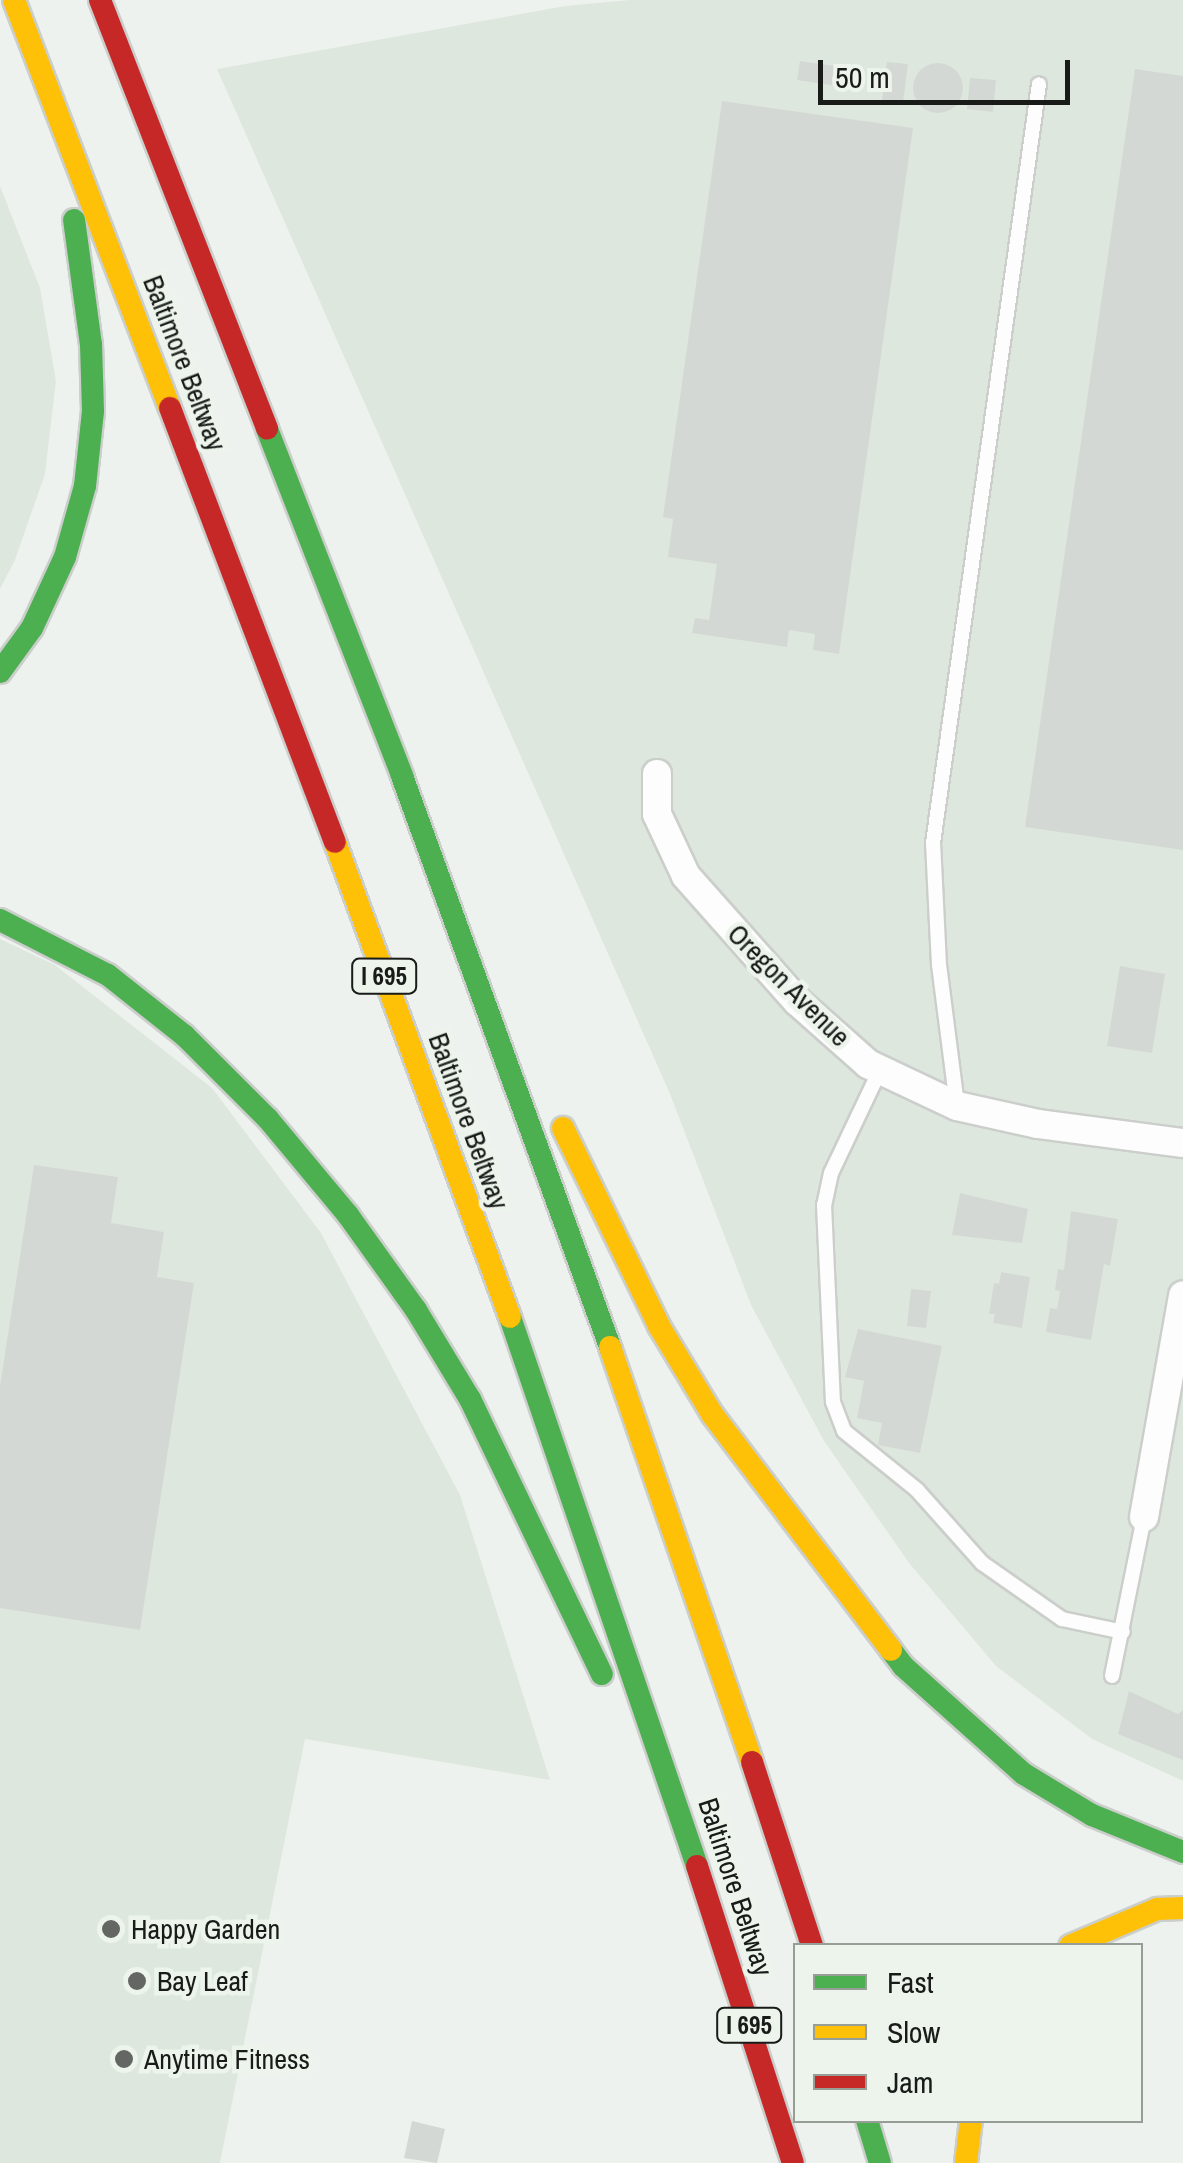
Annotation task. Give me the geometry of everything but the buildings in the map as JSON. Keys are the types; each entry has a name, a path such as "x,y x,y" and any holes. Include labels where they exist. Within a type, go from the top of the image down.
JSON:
{"highway":[{"name":"Baltimore Beltway","path":"14,0 502,1296 705,1888 793,2163"},
{"name":"Baltimore Beltway","path":"100,0 402,776 637,1425 811,1943"},
{"path":"0,672 32,628 65,557 85,486 93,411 80,250 42,72"},
{"path":"402,776 527,1048"},
{"path":"0,920 108,975 185,1036 268,1118 348,1215 416,1310 470,1399 705,1888"},
{"path":"552,1103 650,1310 712,1414 903,1666 1024,1774 1092,1815 1183,1852"},
{"path":"1077,1943 1157,1909 1183,1908"},
{"path":"868,2123 880,2163"},
{"path":"966,2163 970,2123"}],"street":[{"name":"Oregon Avenue","path":"658,774 657,814 686,876 797,1001 880,1070 957,1106 1038,1124 1183,1143"},
{"path":"1144,1518 1183,1295"}],"lane":[{"path":"957,1106 938,964 933,842 1039,84"},
{"path":"880,1070 831,1173 824,1204 833,1402 844,1431 918,1490 982,1564 1062,1619 1123,1632"},
{"path":"1112,1676 1144,1518"}],"shaded area":[{"path":"629,0 1183,0 1183,1781 1092,1739 996,1666 909,1563 824,1441 751,1305 670,1094 217,69 565,6"},
{"path":"0,186 40,288 56,381 45,474 15,560 0,589"},
{"path":"0,939 55,965 212,1088 321,1233 460,1495 550,1780 305,1739 220,2163 0,2163"}],"traffic: fast":[{"path":"0,672 32,628 65,557 85,486 93,411 91,345 74,220"},
{"path":"267,429 402,776 610,1347"},
{"path":"0,920 108,975 185,1036 268,1119 348,1215 416,1310 470,1399 602,1674"},
{"path":"510,1317 697,1866"},
{"path":"891,1650 903,1666 1024,1774 1092,1815 1183,1852"},
{"path":"868,2123 880,2163"}],"traffic: slow":[{"path":"14,0 170,408"},
{"path":"335,842 510,1317"},
{"path":"563,1128 659,1326 712,1414 891,1650"},
{"path":"610,1347 752,1762"},
{"path":"1077,1943 1157,1909 1183,1908"},
{"path":"966,2163 971,2123"}],"traffic: jam":[{"path":"100,0 267,429"},
{"path":"170,408 335,842"},
{"path":"752,1762 811,1943"},
{"path":"697,1866 793,2163"}],"place":[{"name":"Happy Garden","path":"111,1929"},
{"name":"Bay Leaf","path":"137,1981"},
{"name":"Anytime Fitness","path":"124,2059"}]}
